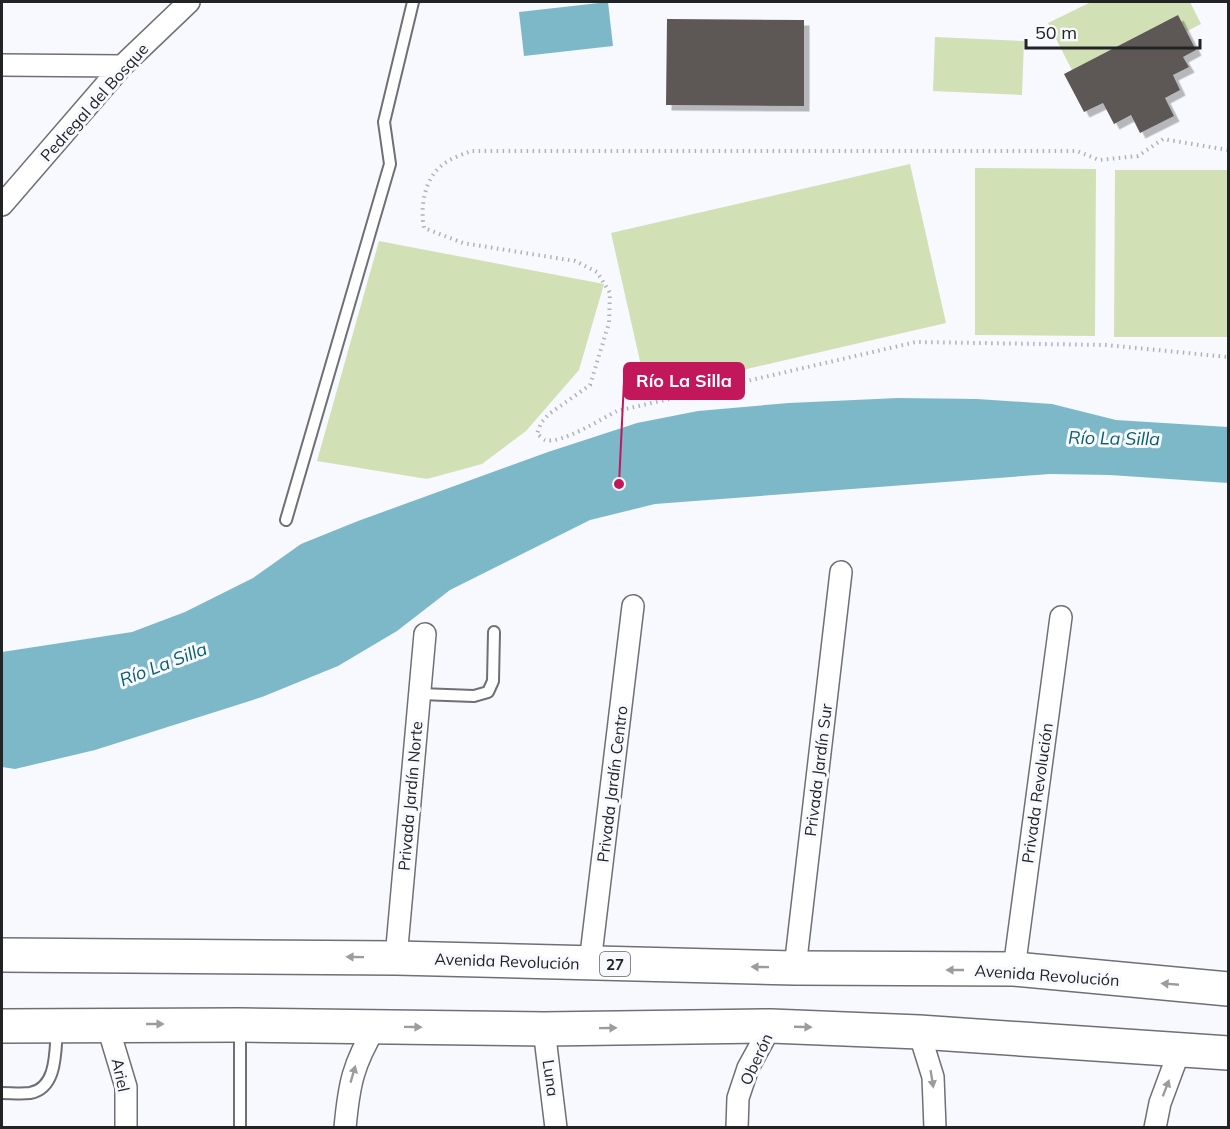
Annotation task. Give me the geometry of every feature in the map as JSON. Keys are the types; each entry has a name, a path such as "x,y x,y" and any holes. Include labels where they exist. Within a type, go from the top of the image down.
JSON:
{"main road":[{"name":"Avenida Revolución","path":"2,955 396,958 795,968 1014,969 1228,989"},
{"path":"2,1026 107,1024 544,1029 771,1026 919,1032 1228,1053"}],"street":[{"name":"Pedregal del Bosque","path":"2,205 122,66 189,2"},
{"path":"2,65 122,66"},
{"name":"Privada Jardín Sur","path":"795,968 841,572"},
{"name":"Privada Jardín Centro","path":"590,963 633,606"},
{"name":"Privada Revolución","path":"1014,969 1061,617"},
{"name":"Privada Jardín Norte","path":"396,958 425,634"},
{"name":"Ariel","path":"107,1024 126,1087 126,1128"},
{"path":"345,1128 351,1078 361,1052 376,1026"},
{"name":"Oberón","path":"737,1128 738,1098 748,1068 771,1026"},
{"name":"Luna","path":"544,1029 556,1128"},
{"path":"919,1032 933,1077 935,1128"},
{"path":"1155,1128 1160,1103 1180,1049"}],"lane":[{"path":"286,520 390,164 384,122 413,2"},
{"path":"420,694 474,696 488,692 493,681 494,632"},
{"path":"2,1094 31,1093 42,1089 49,1082 53,1069 57,1025"},
{"path":"240,1025 240,1128"}],"path":[{"path":"1228,150 1163,139 1138,156 1099,160 1077,151 471,151 439,167 426,188 421,214 424,228 463,243 575,261 597,272 610,293 609,322 590,385 549,414 541,423 537,434 544,440 554,441 617,411 916,342 1106,345 1228,357"}],"green space":[{"path":"1091,2 1190,2 1201,24 1080,86 1048,23"},
{"path":"935,37 1024,41 1022,95 933,91"},
{"path":"910,164 946,323 647,392 611,233"},
{"path":"975,168 1096,169 1095,336 975,335"},
{"path":"1115,170 1228,170 1228,337 1114,337"},
{"path":"379,241 604,284 579,370 526,431 482,464 427,479 317,461"}],"water":[{"path":"608,2 613,46 524,56 519,12"},
{"path":"898,398 977,399 1052,404 1116,420 1228,427 1228,483 1110,475 1050,474 655,504 590,520 450,590 397,631 338,666 262,697 95,750 15,769 2,767 2,652 132,632 185,612 253,578 301,544 548,452 637,423 698,411 789,403"}],"building":[{"path":"1178,15 1196,50 1183,57 1189,67 1173,75 1180,90 1165,98 1174,116 1140,133 1131,115 1114,124 1103,103 1084,112 1064,74"},
{"path":"667,19 804,20 804,106 666,105"}],"place":[{"name":"Río La Silla","path":"619,484"}]}
